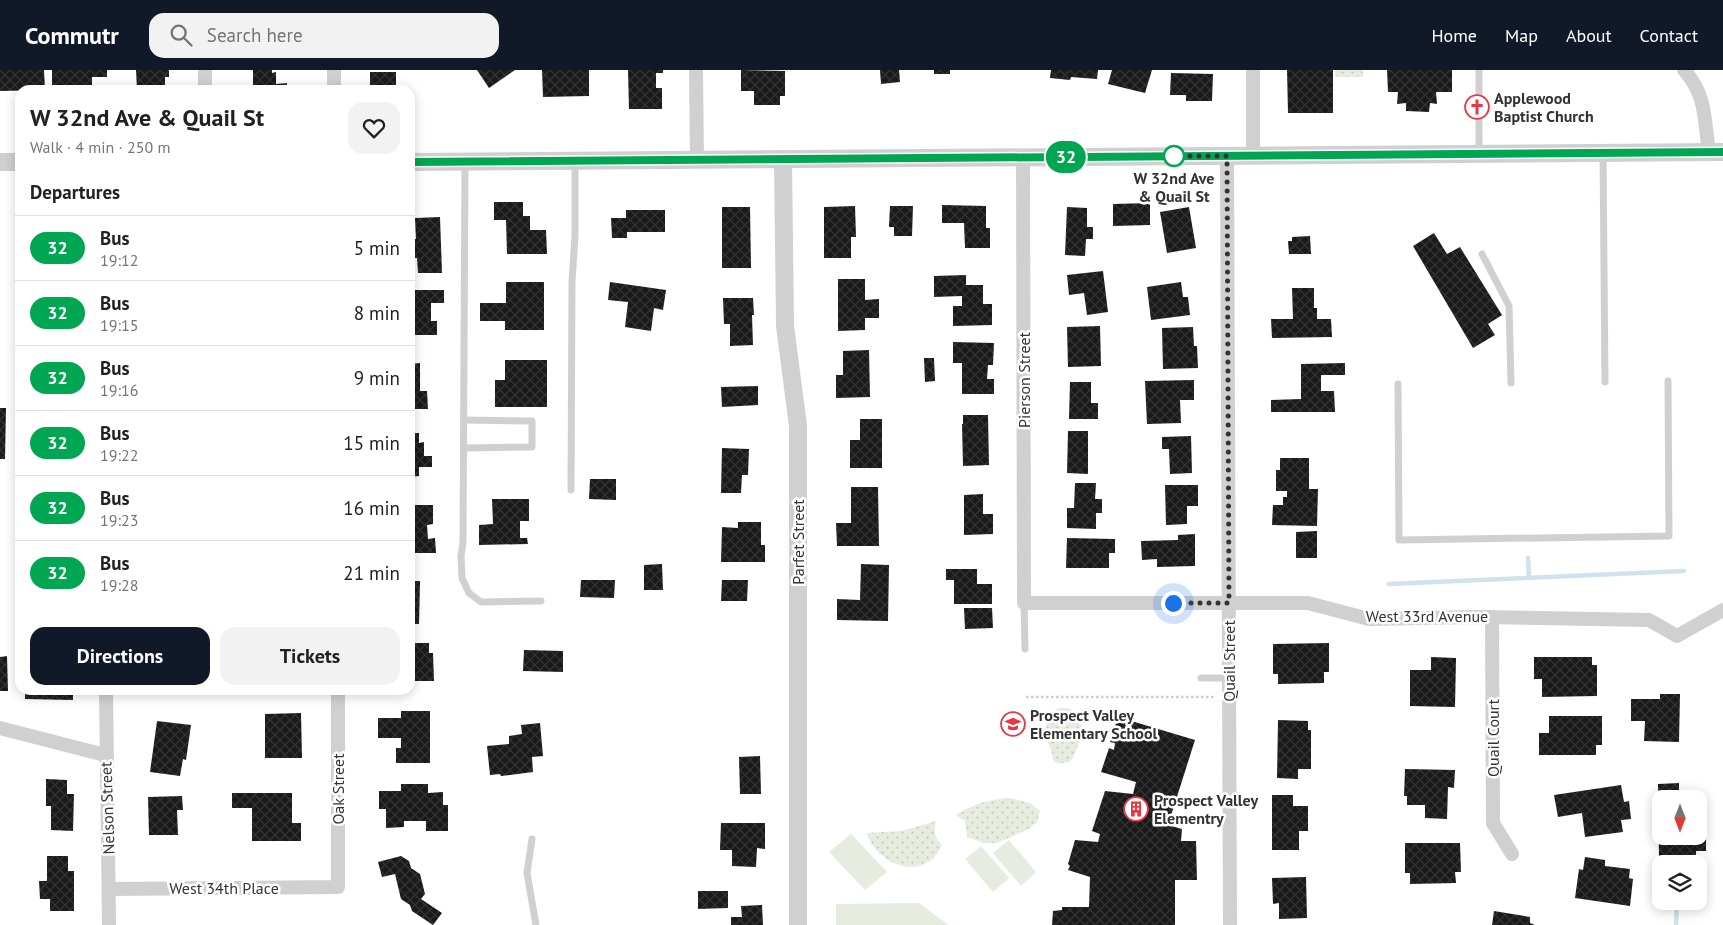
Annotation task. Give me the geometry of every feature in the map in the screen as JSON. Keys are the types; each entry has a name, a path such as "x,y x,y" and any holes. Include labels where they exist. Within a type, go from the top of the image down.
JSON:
{"street":[{"path":"205,70 205,85"},
{"path":"334,70 334,85"},
{"path":"696,70 697,160"},
{"path":"1253,156 1254,70"},
{"path":"415,162 1716,152 1703,103 1693,80 1684,70"},
{"name":"Quail Street","path":"1227,156 1230,925"},
{"name":"Pierson Street","path":"1023,157 1024,604"},
{"name":"Parfet Street","path":"783,159 785,326 798,426 798,925"},
{"path":"0,162 15,162"},
{"name":"West 33rd Avenue","path":"1024,604 1308,603 1369,619 1492,617 1650,620 1677,636 1723,610"},
{"name":"Quail Court","path":"1492,617 1493,823 1512,854"},
{"name":"Nelson Street","path":"106,695 105,755 110,889 109,925"},
{"name":"Oak Street","path":"338,695 338,888"},
{"path":"0,728 105,755"},
{"name":"West 34th Place","path":"110,889 338,888"}],"lane":[{"path":"1479,70 1479,154"},
{"path":"1603,153 1605,382"},
{"path":"571,490 572,282 575,235 575,160"},
{"path":"464,162 462,578 469,593 481,602 540,601"},
{"path":"1482,254 1509,306 1511,383"},
{"path":"1398,384 1399,540 1669,536 1668,381"},
{"path":"464,420 532,421 532,447 464,448"},
{"path":"1024,604 1025,649"},
{"path":"1201,678 1229,678"},
{"path":"532,839 527,873 536,925"}],"path":[{"path":"1026,697 1229,696"}],"shaded area":[{"path":"1335,70 1363,70 1363,77 1335,77"},
{"path":"1059,708 1069,709 1076,713 1080,719 1081,728 1078,746 1070,762 1056,763 1054,761 1044,736 1050,716"},
{"path":"1010,798 1030,803 1040,811 1037,822 1029,829 997,843 985,843 967,837 965,821 956,815 982,803"},
{"path":"936,821 935,834 942,845 937,854 927,863 917,866 907,867 886,859 871,843 867,833 901,831"},
{"path":"851,834 887,872 865,890 829,852"},
{"path":"1009,840 1036,872 1021,886 993,853"},
{"path":"981,846 1009,878 993,892 965,859"},
{"path":"919,903 948,925 836,925 836,904"}],"building":[{"path":"0,70 44,70 45,85 15,85 15,91 0,91"},
{"path":"52,70 107,70 107,77 92,77 92,85 52,85"},
{"path":"136,70 169,70 169,77 165,77 165,85 137,85"},
{"path":"253,70 272,70 272,73 276,72 276,84 287,83 287,85 253,85"},
{"path":"477,70 515,70 489,88"},
{"path":"542,70 589,70 589,96 543,97"},
{"path":"628,70 663,70 663,73 656,73 656,88 662,88 662,109 629,109"},
{"path":"741,70 785,71 785,96 780,96 780,105 754,105 754,91 741,91"},
{"path":"880,70 899,70 900,82 881,84"},
{"path":"934,70 950,70 950,74 934,74"},
{"path":"1051,70 1098,70 1097,79 1071,77 1070,80 1050,78"},
{"path":"1112,70 1152,70 1145,93 1108,84"},
{"path":"1287,70 1333,70 1333,113 1288,113"},
{"path":"1387,70 1452,70 1452,92 1436,92 1437,104 1430,103 1429,112 1406,111 1406,103 1397,104 1398,92 1388,92"},
{"path":"370,72 396,72 396,85 370,85"},
{"path":"1171,73 1213,74 1212,101 1186,101 1186,95 1170,95"},
{"path":"494,202 523,202 523,216 530,216 530,230 546,230 547,254 507,254 506,220 494,220"},
{"path":"1150,203 1150,225 1113,226 1113,204"},
{"path":"942,205 986,206 986,228 990,228 990,248 965,248 964,223 942,223"},
{"path":"855,206 856,237 851,237 851,258 824,258 824,207"},
{"path":"890,206 913,206 912,236 894,236 894,227 889,227"},
{"path":"722,207 750,207 751,268 722,268"},
{"path":"1067,207 1087,208 1087,227 1093,227 1093,239 1086,239 1085,256 1065,255"},
{"path":"1189,207 1196,248 1167,253 1160,212"},
{"path":"626,210 665,210 665,232 627,232 627,238 612,238 611,218 626,218"},
{"path":"440,217 442,273 418,273 417,258 415,258 415,218"},
{"path":"1434,233 1447,254 1460,247 1502,315 1488,324 1495,335 1473,348 1413,246"},
{"path":"1310,236 1311,254 1289,254 1288,241 1292,241 1292,237"},
{"path":"1103,271 1108,312 1087,315 1084,293 1069,295 1067,275"},
{"path":"966,275 966,285 983,285 983,304 992,304 992,325 953,326 953,306 962,306 962,296 934,297 934,276"},
{"path":"838,279 865,279 865,300 879,299 879,318 865,318 865,330 838,331"},
{"path":"506,282 544,282 544,330 505,330 505,321 480,321 480,303 506,303"},
{"path":"610,282 666,290 663,310 654,308 651,331 625,327 628,302 608,300"},
{"path":"1181,282 1183,297 1188,297 1190,315 1151,320 1147,287"},
{"path":"1292,288 1314,288 1314,308 1317,308 1317,319 1331,319 1332,337 1272,338 1271,319 1293,319"},
{"path":"415,290 444,290 444,303 431,303 431,321 437,321 437,335 415,335"},
{"path":"723,298 753,298 753,345 730,346 730,324 724,324"},
{"path":"1100,326 1101,366 1068,367 1067,327"},
{"path":"1193,327 1194,346 1197,346 1198,368 1163,369 1162,328"},
{"path":"953,342 994,343 993,365 988,365 987,379 994,379 994,394 962,394 962,363 953,363"},
{"path":"869,350 870,397 836,398 836,375 843,375 843,351"},
{"path":"924,358 934,358 935,381 925,382"},
{"path":"505,360 547,360 547,407 495,407 495,380 505,380"},
{"path":"420,363 420,391 427,391 428,409 415,409 415,364"},
{"path":"1345,363 1345,375 1321,375 1321,391 1334,391 1335,412 1271,412 1271,400 1301,399 1301,364"},
{"path":"1194,380 1194,400 1180,400 1181,423 1147,424 1145,381"},
{"path":"1070,382 1091,382 1091,403 1098,403 1098,419 1069,419"},
{"path":"758,386 758,405 722,407 721,387"},
{"path":"0,408 6,408 5,459 0,459"},
{"path":"963,415 988,415 989,465 963,466"},
{"path":"860,419 882,419 882,468 850,468 850,440 860,440"},
{"path":"1068,431 1088,431 1088,474 1067,473"},
{"path":"415,433 419,433 419,443 424,442 424,456 432,456 432,467 419,467 419,476 415,476"},
{"path":"1191,436 1192,473 1170,474 1169,449 1162,449 1162,437"},
{"path":"722,448 749,449 748,475 742,475 741,493 721,493"},
{"path":"1280,458 1309,458 1309,489 1318,489 1317,526 1272,525 1273,505 1283,505 1283,497 1287,497 1287,491 1276,491 1276,470 1280,470"},
{"path":"590,479 616,479 616,500 589,499"},
{"path":"1075,483 1096,483 1095,499 1102,499 1102,513 1096,513 1096,529 1067,528 1067,508 1074,508"},
{"path":"1165,485 1198,485 1198,506 1187,506 1187,524 1166,525"},
{"path":"851,487 878,487 879,546 837,546 836,523 851,523"},
{"path":"983,494 983,514 993,514 993,534 964,535 964,495"},
{"path":"492,499 529,499 529,521 520,521 520,538 527,538 528,544 479,545 479,525 493,524"},
{"path":"415,505 433,505 433,524 427,525 428,539 435,538 436,553 415,553"},
{"path":"738,522 761,522 761,545 765,545 765,562 721,562 722,527 738,528"},
{"path":"1317,531 1317,558 1296,558 1296,532"},
{"path":"1195,534 1195,566 1157,567 1157,559 1142,560 1141,541 1178,540 1178,535"},
{"path":"1067,538 1115,539 1115,553 1109,553 1109,568 1066,568"},
{"path":"662,564 663,590 644,590 644,565"},
{"path":"861,564 889,565 888,621 837,620 837,599 860,600"},
{"path":"946,569 977,569 977,584 992,584 992,604 954,604 954,580 946,580"},
{"path":"581,580 615,580 614,598 580,597"},
{"path":"722,580 748,580 747,601 721,601"},
{"path":"415,581 420,581 419,624 415,624"},
{"path":"964,608 992,608 993,628 965,629"},
{"path":"415,643 429,643 429,653 433,653 434,681 415,681"},
{"path":"1329,643 1329,672 1324,672 1324,683 1278,684 1278,674 1273,674 1273,644"},
{"path":"524,650 563,651 563,672 523,671"},
{"path":"7,656 8,691 0,691 0,657"},
{"path":"1431,657 1456,658 1455,707 1410,706 1410,670 1431,670"},
{"path":"1534,657 1592,657 1592,665 1597,665 1597,696 1542,697 1542,679 1534,679"},
{"path":"1660,694 1680,694 1679,742 1644,741 1645,721 1631,721 1631,699 1660,699"},
{"path":"25,695 73,695 73,700 25,699"},
{"path":"401,711 430,711 430,763 396,763 396,748 401,748 401,738 378,738 378,718 401,718"},
{"path":"301,713 302,758 265,758 265,714"},
{"path":"1549,716 1602,716 1602,745 1596,745 1596,755 1539,755 1539,733 1549,733"},
{"name":"Prospect Valley Elementry","path":"1118,717 1195,740 1168,825 1182,829 1181,841 1196,841 1197,880 1175,880 1175,925 1052,925 1053,911 1062,910 1062,907 1089,907 1090,877 1068,870 1070,866 1068,864 1075,840 1098,842 1100,834 1092,831 1105,791 1133,794 1136,782 1101,772 1109,748 1114,750 1115,743 1110,742"},
{"path":"1278,720 1308,721 1308,730 1311,730 1311,769 1298,769 1298,779 1277,778"},
{"path":"157,721 191,725 186,760 183,759 180,776 150,772"},
{"path":"540,723 543,756 532,757 533,772 501,776 500,774 490,775 487,746 509,744 509,736 522,734 521,725"},
{"path":"760,756 761,794 740,794 739,757"},
{"path":"1405,769 1455,770 1454,788 1448,787 1447,819 1425,818 1425,805 1407,805 1407,796 1404,796"},
{"path":"46,779 67,780 67,794 74,794 73,831 51,830 51,806 46,806"},
{"path":"1679,783 1679,790 1658,790 1658,784"},
{"path":"401,784 428,784 428,793 443,792 443,805 448,805 448,831 426,831 426,821 404,821 404,827 386,828 386,809 379,809 379,791 401,791"},
{"path":"1621,785 1624,802 1629,801 1631,819 1621,820 1623,832 1585,837 1582,813 1558,817 1554,795"},
{"path":"232,793 292,793 292,823 301,823 301,841 252,841 252,808 232,808"},
{"path":"1272,795 1293,795 1293,806 1308,806 1308,831 1299,831 1299,850 1272,850"},
{"path":"182,796 183,810 177,810 178,835 149,835 148,797"},
{"path":"721,823 765,823 765,849 757,848 756,867 732,866 732,850 720,850"},
{"path":"1405,843 1460,843 1461,872 1455,872 1456,883 1410,884 1410,873 1405,873"},
{"path":"1659,845 1706,845 1706,851 1696,851 1696,855 1659,855"},
{"path":"47,856 68,856 68,871 74,871 74,911 50,911 50,899 40,899 39,881 47,881"},
{"path":"401,856 409,861 411,868 420,874 425,894 421,899 442,913 433,925 412,911 410,905 401,899 395,874 382,877 378,862"},
{"path":"1585,857 1605,860 1605,866 1630,869 1629,878 1633,879 1630,906 1575,898 1579,869 1583,870"},
{"path":"1306,877 1307,918 1279,919 1279,903 1273,904 1272,878"},
{"path":"698,891 728,891 728,908 698,909"},
{"path":"762,905 763,925 731,925 731,917 742,917 741,906"},
{"path":"1494,911 1530,917 1530,923 1535,925 1492,925"}],"waterway":[{"path":"1528,558 1529,578"},
{"path":"1389,584 1684,571"},
{"path":"1676,925 1677,910"}],"bus line":[{"name":"32","path":"415,162 1723,152"}],"place":[{"name":"Applewood Baptist Church","path":"1477,107"},
{"name":"W 32nd Ave & Quail St","path":"1174,156"},
{"name":"Prospect Valley Elementary School","path":"1013,724"},
{"name":"Prospect Valley Elementry","path":"1136,809"}],"route":[{"path":"1173,603 1229,603 1227,156 1170,156 1174,156"}]}
